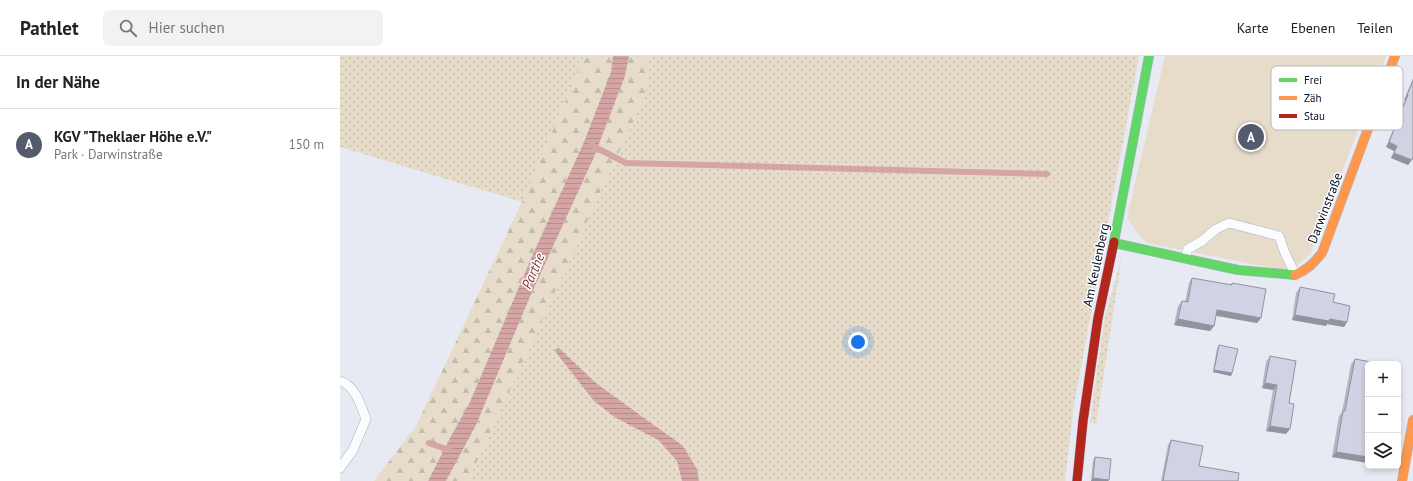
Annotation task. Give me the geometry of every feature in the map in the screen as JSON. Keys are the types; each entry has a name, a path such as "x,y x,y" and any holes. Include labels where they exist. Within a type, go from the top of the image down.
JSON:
{"street":[{"name":"Am Keulenberg","path":"1077,481 1083,421 1098,318 1114,243 1149,56"},
{"name":"Darwinstraße","path":"1391,66 1395,56"},
{"name":"Darwinstraße","path":"1296,276 1306,270 1322,253 1368,130"},
{"path":"1114,243 1238,270 1296,276"},
{"path":"1402,481 1413,420"}],"lane":[{"path":"1185,259 1188,250 1216,229 1229,223 1279,236 1285,254 1296,276"},
{"path":"340,381 346,383 358,399 366,419 353,450 340,468"}],"green space":[{"path":"340,56 583,56 582,62 522,202 340,147"},
{"path":"583,56 613,56 611,72 584,142 533,254 469,404 428,481 374,481 416,426 522,202 582,62"},
{"path":"629,56 650,56 645,96 468,481 446,481 476,425 529,299 594,157 625,76"},
{"path":"650,56 1139,56 1074,405 1065,481 699,481 697,469 656,426 596,383 559,348 616,418 658,440 677,461 682,481 468,481 645,96"},
{"path":"1165,56 1386,56 1382,66 1271,66 1271,130 1358,130 1311,253 1299,264 1284,270 1147,243 1135,230 1127,217"},
{"path":"1122,256 1096,425 1090,422 1104,321"}],"water":[{"name":"Parthe","path":"613,56 629,56 625,76 594,157 529,299 476,425 446,481 428,481 469,404 533,254 584,142 611,72"},
{"path":"559,348 596,383 683,446 697,469 699,481 682,481 677,461 658,440 616,418 594,401 554,350"}],"building":[{"path":"1413,81 1412,160 1394,153 1397,146 1389,142 1394,130 1403,130 1403,107"},
{"path":"1192,278 1266,289 1261,318 1217,310 1214,326 1178,319 1182,301 1188,302"},
{"path":"1300,287 1335,294 1333,302 1350,306 1347,322 1330,319 1329,321 1295,315"},
{"path":"1219,345 1238,349 1232,373 1214,370"},
{"path":"1270,356 1296,361 1289,403 1294,404 1290,429 1270,426 1277,385 1265,383"},
{"path":"1355,359 1366,361 1365,457 1336,452 1343,411 1345,411"},
{"path":"1171,440 1203,446 1199,466 1239,473 1238,481 1163,481"},
{"path":"1095,457 1111,459 1109,480 1093,478"}],"waterway":[{"path":"591,145 626,163 1047,174"},
{"path":"429,443 449,450"}],"traffic: fast":[{"path":"1114,242 1149,56"},
{"path":"1114,243 1238,270 1295,275"}],"traffic: slow":[{"path":"1391,66 1395,56"},
{"path":"1295,275 1310,266 1322,253 1368,130"},
{"path":"1402,481 1413,420"}],"traffic: jam":[{"path":"1077,481 1083,421 1098,318 1114,242"}],"place":[{"name":"KGV \"Theklaer Höhe e.V.\"","path":"1251,137"}]}
